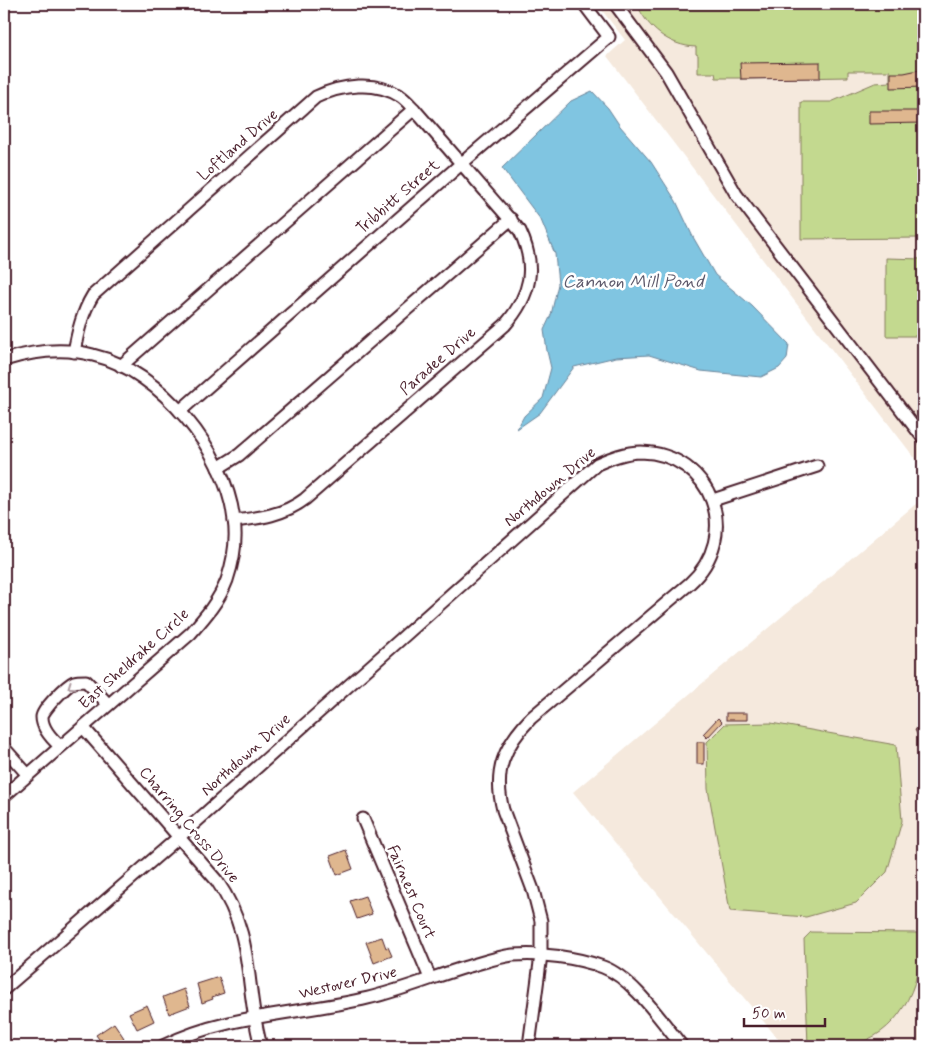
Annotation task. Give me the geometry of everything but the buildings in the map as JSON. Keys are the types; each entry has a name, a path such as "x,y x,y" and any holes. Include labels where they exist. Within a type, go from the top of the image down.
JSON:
{"street":[{"name":"Tribbitt Street","path":"180,411 609,36 584,4"},
{"path":"615,4 666,72 736,194 923,438"},
{"name":"Loftland Drive","path":"74,352 79,322 85,308 104,283 316,97 345,87 375,87 389,90 400,96 414,109 461,164"},
{"path":"121,366 414,109"},
{"name":"Paradee Drive","path":"234,521 279,514 297,505 505,325 515,313 523,300 528,285 530,269 525,241 520,231 461,164"},
{"path":"218,468 247,449 510,219"},
{"name":"East Sheldrake Circle","path":"4,360 40,351 74,352 94,355 121,366 147,382 180,411 207,448 218,468 230,499 234,521 232,561 226,581 207,615 191,633 4,796"},
{"name":"Northdown Drive","path":"4,989 178,837 597,464 616,455 639,452 655,454 671,458 688,469 699,480 713,500 717,531 715,545 704,568 689,584 531,718 510,742 499,783 503,810 538,907 542,937 529,1046"},
{"path":"713,500 816,466"},
{"path":"60,746 48,732 43,723 42,715 45,709 73,682 86,681 108,704"},
{"name":"Charring Cross Drive","path":"83,727 217,881 228,897 236,912 245,945 261,1046"},
{"path":"4,748 28,775"},
{"name":"Fairnest Court","path":"363,819 430,978"},
{"name":"Westover Drive","path":"163,1046 204,1030 368,998 498,958 541,956 591,963 618,974 630,984 682,1046"}],"shaded area":[{"path":"597,4 923,4 923,469 607,56 625,40"},
{"path":"923,498 923,1046 784,1046 573,792"}],"green space":[{"path":"637,4 923,4 923,238 801,239 801,102 831,102 875,83 890,82 890,71 848,71 848,77 716,78 715,73 698,73 696,47 677,43 660,34 647,21"},
{"path":"886,258 923,259 923,336 886,336"},
{"path":"771,723 896,745 902,821 887,872 856,903 806,917 730,911 708,789 707,742 725,724"},
{"path":"811,932 921,933 919,966 915,983 908,999 899,1014 888,1026 874,1036 846,1046 808,1046 804,939"}],"water":[{"name":"Cannon Mill Pond","path":"592,91 651,162 676,201 693,237 715,275 752,306 789,344 787,359 779,368 761,377 701,371 649,355 616,357 574,367 540,413 517,429 524,416 543,398 551,368 544,330 551,315 558,284 555,254 541,220 502,168 571,101"}]}
